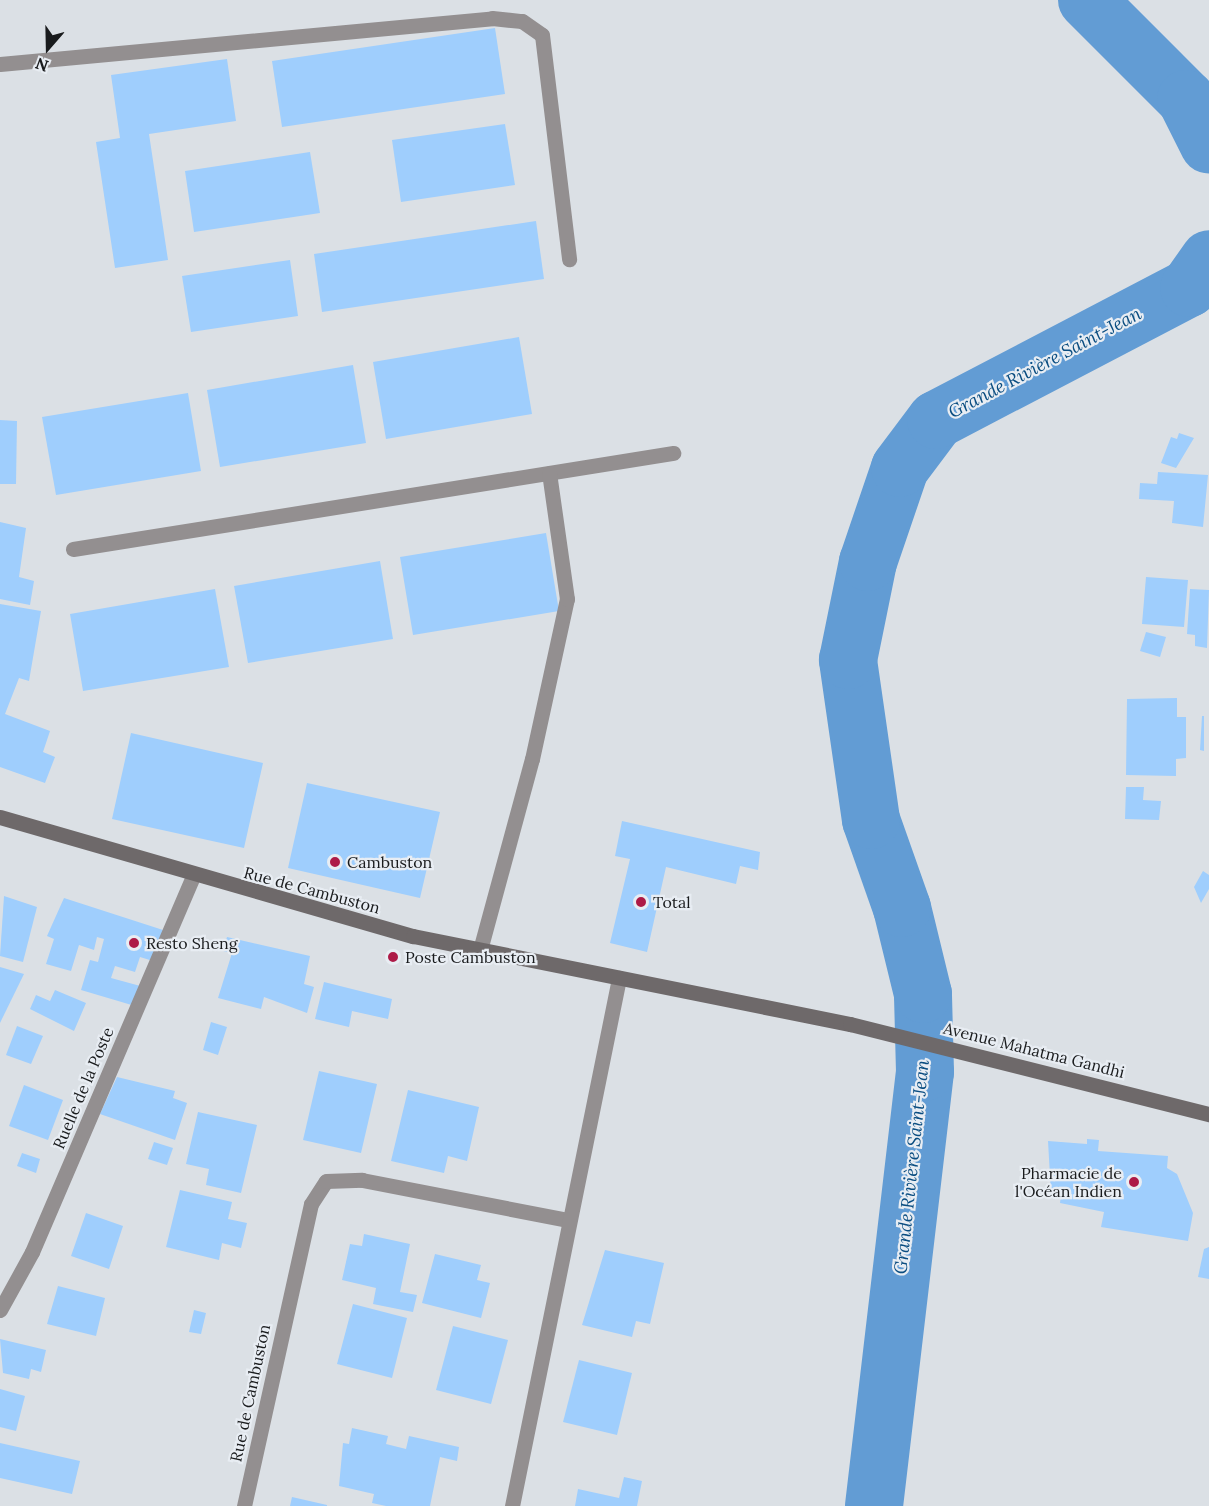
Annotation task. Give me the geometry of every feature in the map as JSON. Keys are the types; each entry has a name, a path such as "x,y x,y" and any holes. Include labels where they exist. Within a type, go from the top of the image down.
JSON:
{"main road":[{"name":"Rue de Cambuston","path":"0,818 193,876 480,950 850,1024"},
{"name":"Avenue Mahatma Gandhi","path":"850,1024 991,1057 1209,1114"}],"street":[{"path":"0,64 492,18 522,21 542,35 569,259"},
{"path":"73,549 673,453"},
{"path":"480,950 532,759 567,598 549,473"},
{"name":"Ruelle de la Poste","path":"0,1310 32,1252 193,876"},
{"path":"512,1506 569,1243 567,1220 619,978"},
{"name":"Rue de Cambuston","path":"244,1506 310,1204 326,1181 362,1180 567,1220"}],"building":[{"path":"495,28 505,94 282,127 272,61"},
{"path":"227,59 236,121 149,134 168,260 115,268 96,142 120,138 111,75"},
{"path":"505,124 515,185 401,202 392,140"},
{"path":"310,152 320,213 194,232 185,171"},
{"path":"536,221 544,279 322,312 314,254"},
{"path":"290,260 298,316 191,332 182,276"},
{"path":"519,337 532,414 386,439 373,362"},
{"path":"353,365 366,443 220,467 207,390"},
{"path":"188,393 201,471 56,495 42,417"},
{"path":"0,420 17,421 16,484 0,484"},
{"path":"1179,433 1194,438 1176,468 1161,463 1171,437 1177,439"},
{"path":"1158,472 1208,475 1203,527 1172,523 1174,501 1139,499 1140,483 1157,484"},
{"path":"0,522 26,528 19,577 34,581 30,605 0,599"},
{"path":"546,533 559,611 413,635 400,557"},
{"path":"380,561 393,639 248,663 234,586"},
{"path":"1146,577 1188,580 1184,627 1142,624"},
{"path":"215,589 229,667 83,691 70,614"},
{"path":"1190,589 1209,590 1207,648 1195,646 1195,635 1187,634"},
{"path":"0,604 41,611 29,681 19,678 5,714 50,731 43,752 55,757 45,783 0,767"},
{"path":"1146,632 1166,637 1160,657 1140,651"},
{"path":"1177,698 1177,717 1186,717 1186,758 1176,759 1176,776 1126,775 1127,699"},
{"path":"1202,716 1204,716 1204,751 1200,750"},
{"path":"131,733 263,763 244,848 112,819"},
{"path":"307,783 440,812 420,898 288,868"},
{"path":"1126,787 1144,787 1143,800 1161,801 1159,820 1125,819"},
{"path":"622,821 760,852 758,870 740,866 736,884 666,867 647,952 610,943 630,859 615,856"},
{"path":"1203,871 1209,875 1209,889 1201,903 1194,887"},
{"path":"4,896 37,907 23,962 0,956"},
{"path":"64,898 163,930 153,961 140,957 135,972 115,966 111,978 144,987 135,1006 81,990 90,960 98,962 104,939 97,937 94,950 79,945 71,971 46,964 54,939 47,936"},
{"path":"227,937 310,956 304,984 314,987 307,1013 264,997 261,1009 218,998 232,953 223,951"},
{"path":"0,967 24,974 0,1023"},
{"path":"324,982 392,999 388,1019 352,1011 349,1027 315,1019"},
{"path":"55,990 86,1003 74,1031 30,1009 36,995 50,1001"},
{"path":"211,1022 227,1027 218,1055 203,1050"},
{"path":"17,1026 43,1036 31,1064 6,1055"},
{"path":"319,1071 377,1084 361,1153 303,1140"},
{"path":"117,1077 175,1091 173,1098 187,1103 175,1140 100,1114"},
{"path":"24,1085 63,1100 48,1140 9,1126"},
{"path":"408,1090 479,1107 467,1161 448,1156 444,1173 391,1161"},
{"path":"198,1112 257,1125 241,1193 206,1185 209,1169 186,1164"},
{"path":"1087,1139 1099,1140 1098,1151 1168,1156 1167,1168 1177,1174 1193,1213 1188,1241 1101,1227 1104,1212 1060,1203 1061,1195 1051,1194 1048,1141 1087,1144"},
{"path":"154,1142 173,1148 167,1165 148,1159"},
{"path":"22,1153 40,1159 36,1173 17,1166"},
{"path":"180,1190 232,1202 228,1219 247,1223 241,1248 222,1243 219,1260 166,1247"},
{"path":"86,1213 123,1226 109,1269 71,1256"},
{"path":"364,1234 410,1244 400,1292 417,1295 413,1312 373,1304 376,1288 342,1280 350,1244 362,1246"},
{"path":"1209,1247 1209,1279 1198,1277 1204,1249"},
{"path":"605,1250 664,1263 650,1324 636,1321 632,1337 582,1325"},
{"path":"435,1254 481,1265 477,1280 490,1283 481,1318 422,1303"},
{"path":"58,1286 105,1298 96,1336 47,1324"},
{"path":"353,1304 407,1318 392,1378 337,1364"},
{"path":"194,1310 206,1313 201,1334 189,1332"},
{"path":"453,1326 508,1340 491,1404 436,1390"},
{"path":"0,1339 46,1350 41,1372 31,1369 29,1379 3,1373"},
{"path":"579,1360 632,1373 617,1435 563,1422"},
{"path":"0,1389 25,1396 16,1431 0,1427"},
{"path":"352,1428 388,1436 386,1444 406,1449 409,1436 459,1447 457,1461 440,1457 430,1506 386,1506 372,1503 374,1494 339,1486 343,1443 349,1444"},
{"path":"0,1443 80,1461 72,1494 0,1478"},
{"path":"624,1477 642,1481 637,1506 575,1506 578,1489 619,1498"},
{"path":"292,1497 327,1505 327,1506 290,1506"}],"waterway":[{"name":"Grande Rivière Saint-Jean","path":"1087,0 1186,99 1209,145"},
{"name":"Grande Rivière Saint-Jean","path":"874,1506 925,1072 923,994 902,908 871,820 848,660 868,562 900,468 936,420 1189,288 1209,259"}],"place":[{"name":"Cambuston","path":"335,862"},
{"name":"Total","path":"641,902"},
{"name":"Resto Sheng","path":"134,943"},
{"name":"Poste Cambuston","path":"393,957"},
{"name":"Pharmacie de l'Océan Indien","path":"1134,1182"}]}
